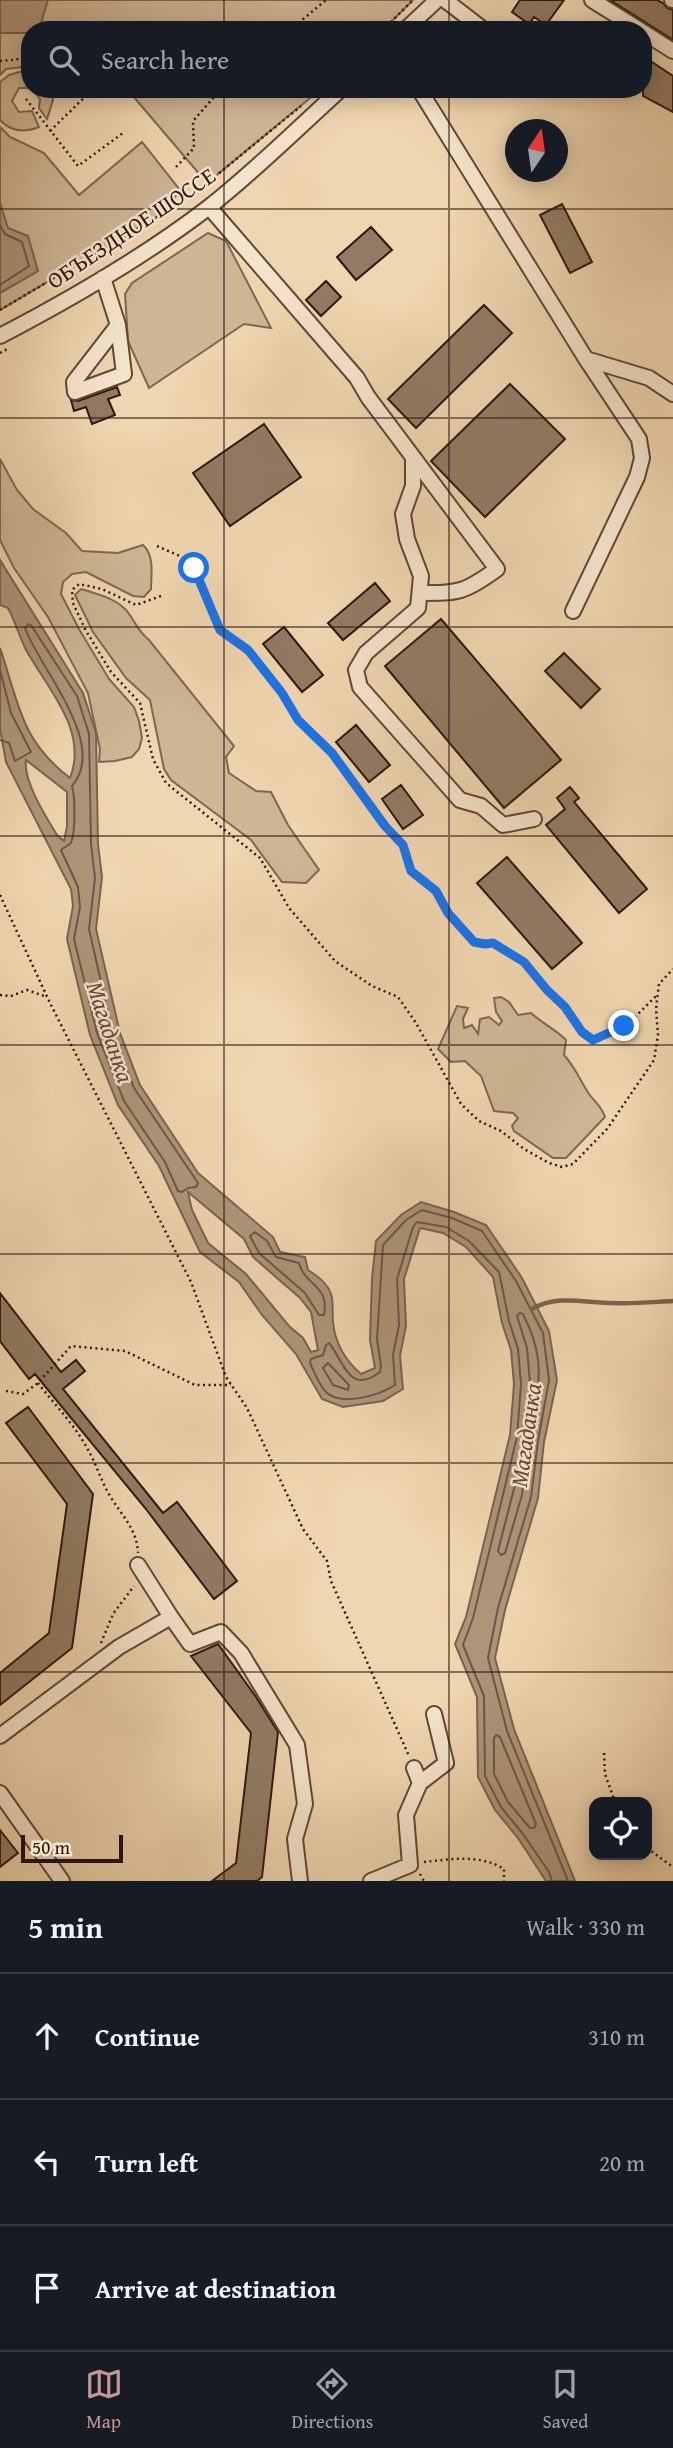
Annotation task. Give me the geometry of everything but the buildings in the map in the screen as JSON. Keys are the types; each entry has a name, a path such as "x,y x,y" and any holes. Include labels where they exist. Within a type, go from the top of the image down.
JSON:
{"street":[{"path":"415,21 437,0"},
{"path":"445,0 472,21"},
{"path":"592,0 625,21"},
{"path":"652,38 673,51"},
{"name":"ОБЪЕЗДНОЕ ШОССЕ","path":"0,336 103,278 209,206 331,98"},
{"path":"425,98 586,359 639,439 642,458 637,477 573,611"},
{"path":"209,206 357,378 368,397 497,569 473,586 455,593 420,593"},
{"path":"103,278 118,325 124,373 75,392 74,382 118,325"},
{"path":"586,359 649,378 673,394"},
{"path":"413,457 413,486 403,514 407,539 421,576 418,608 366,653 356,670 360,687 460,800 481,806 503,825 534,819"},
{"path":"138,1565 190,1644 221,1632 241,1653 297,1745 305,1804 295,1839 300,1881"},
{"path":"0,1736 97,1663 144,1631 171,1617"},
{"path":"371,1881 410,1865 406,1815 420,1783 446,1763 434,1713"},
{"path":"414,1768 420,1783"},
{"path":"0,1793 62,1881"}],"path":[{"path":"301,21 326,0"},
{"path":"392,21 413,0"},
{"path":"0,61 21,59"},
{"path":"50,131 84,98"},
{"path":"176,167 194,148 193,121 213,98"},
{"path":"26,99 78,166 122,133"},
{"path":"0,310 169,210 302,105"},
{"path":"157,546 182,557 194,568 220,630 239,642 259,662 298,720 327,747 385,826 400,841 411,871 436,891 448,913 474,942 493,943 524,962 565,1007 582,1032 593,1040 631,1021 658,994"},
{"path":"161,596 136,605 102,589 79,583 72,590 73,603 85,629 111,672 141,703 153,759 166,783 260,858 289,908 335,961 372,986 398,998 416,1023 461,1104 479,1121 500,1131 549,1163 562,1167 573,1164 607,1129 654,1060 658,1035 659,984 673,970"},
{"path":"0,895 47,997 191,1282 226,1377 247,1408 303,1529 327,1561 331,1581 414,1768"},
{"path":"0,995 10,996 27,990 47,997"},
{"path":"6,1391 23,1394 38,1383 71,1346 125,1351 149,1360 195,1385 232,1385"},
{"path":"38,1383 73,1425 87,1447 108,1492 135,1533 140,1578 106,1627 97,1663"},
{"path":"604,1753 605,1774 613,1797"},
{"path":"652,1852 673,1867"},
{"path":"410,1865 453,1858 492,1861 504,1869 504,1881"}],"shaded area":[{"path":"0,0 413,0 392,21 21,21 21,67 6,69 0,75"},
{"path":"21,72 21,88 12,101 19,112 32,111 39,127 18,130 0,120 0,82 9,75"},
{"path":"53,98 47,119 39,108 40,99"},
{"path":"135,98 310,98 207,183"},
{"path":"0,127 10,137 44,153 79,195 142,142 179,189 169,210 0,310"},
{"path":"208,233 226,241 271,328 244,324 149,388 128,341 125,294 132,283"},
{"path":"0,459 17,490 33,509 66,533 82,551 118,553 143,545 147,549 152,566 151,589 144,597 133,596 86,572 72,574 63,582 61,594 109,679 134,707 142,738 139,749 132,757 99,762 100,749 88,693 48,617 14,568 0,540"},
{"path":"81,589 120,604 127,611 234,746 226,757 229,773 256,791 271,792 288,825 319,870 306,883 282,882 251,840 171,780 164,769 150,700 126,678 93,632 75,595"},
{"path":"501,997 509,1002 518,1015 531,1013 566,1040 564,1055 604,1113 605,1117 566,1158 553,1158 514,1131 512,1126 518,1118 513,1113 494,1111 481,1076 465,1061 451,1062 438,1049 457,1006 468,1008 463,1019 464,1028 472,1025 478,1034 480,1019 489,1017 499,1025 502,1021 496,1012 494,998"}],"water":[{"path":"0,0 48,0 42,21 21,21 21,33 0,33"},
{"path":"0,203 8,228 28,236 38,271 0,293"},
{"name":"Магаданка","path":"0,560 83,693 96,733 98,844 102,877 96,929 120,1033 140,1085 198,1173 273,1237 280,1252 305,1257 308,1270 329,1290 336,1337 346,1357 361,1374 375,1368 370,1340 376,1241 401,1215 421,1202 486,1225 522,1278 549,1331 557,1380 544,1442 538,1498 505,1610 495,1658 514,1729 575,1881 546,1881 518,1838 495,1810 478,1777 477,1697 455,1644 466,1617 510,1435 514,1384 511,1350 502,1323 493,1277 466,1247 443,1233 420,1228 404,1279 406,1326 400,1356 403,1389 383,1401 343,1407 322,1399 296,1354 262,1315 239,1282 200,1252 159,1166 118,1105 90,1035 67,939 73,906 71,889 6,762 0,729 0,648 17,703 31,735 53,764 70,778 74,743 70,726 25,648 8,608 0,605","holes":["26,760 67,792 67,827 64,841 57,835 36,799 28,778","188,1192 244,1239 253,1257 300,1298 311,1312 318,1350 311,1352 303,1338 289,1326 246,1274 208,1243 192,1210"]}],"waterway":[{"path":"532,1309 542,1304 572,1300 620,1303 673,1301"}],"route":[{"path":"194,568 220,630 239,642 259,662 298,720 327,747 385,826 403,845 411,871 436,891 443,907 474,942 493,943 517,956 565,1007 582,1032 593,1040 624,1026"}]}
